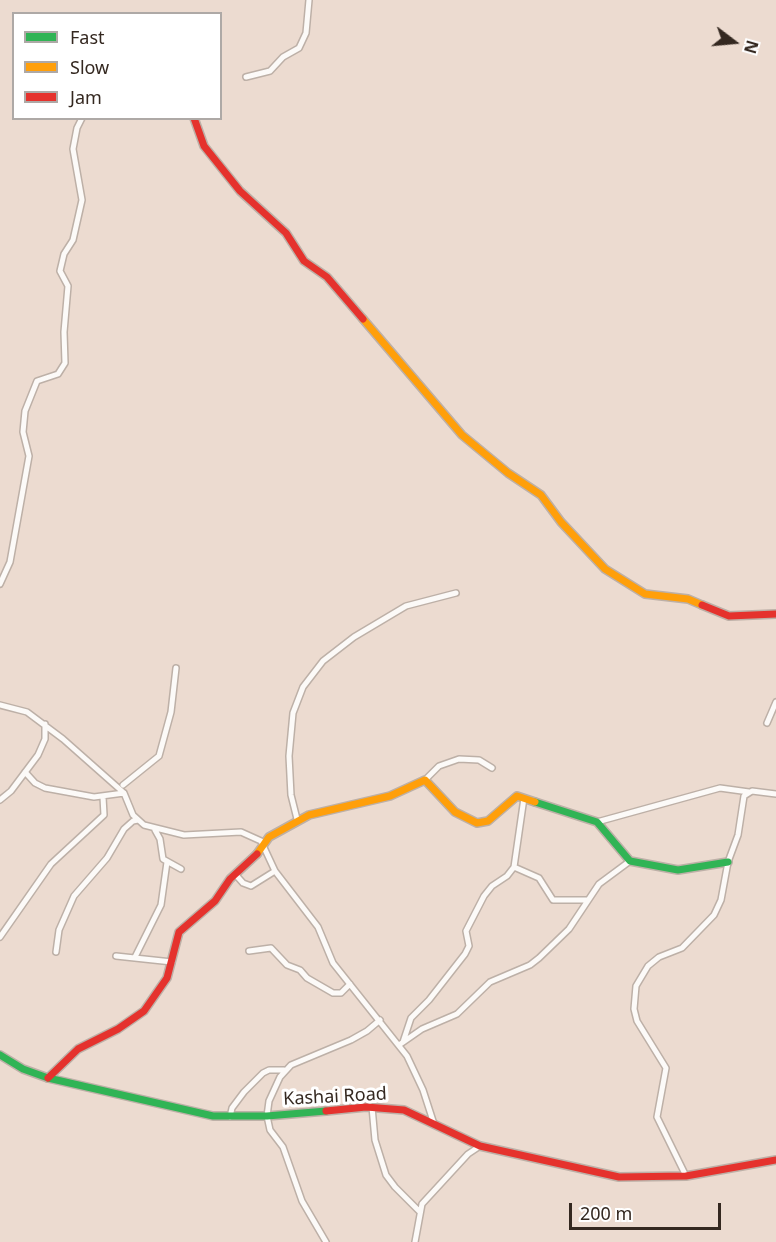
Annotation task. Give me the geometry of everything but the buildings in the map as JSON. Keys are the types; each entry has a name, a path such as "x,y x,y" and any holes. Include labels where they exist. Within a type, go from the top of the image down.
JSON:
{"street":[{"path":"246,77 270,71 283,57 299,48 306,33 309,0"},
{"path":"0,584 11,555 29,456 23,432 25,411 37,381 58,374 65,363 64,332 68,286 60,271 64,254 73,240 82,200 83,191 73,149 81,120"},
{"path":"195,120 204,146 240,191 286,233 304,261 327,277 333,288 386,342 462,435 508,473 541,495 561,522 605,569 645,594 688,599 729,616 776,615"},
{"path":"297,819 291,795 289,756 293,713 303,687 323,661 354,637 406,606 456,592"},
{"path":"123,785 159,756 172,704 176,668"},
{"path":"767,723 776,702"},
{"path":"0,705 27,712 45,724 124,793 130,809 138,820 155,830 184,835 241,832 256,838 264,845 275,871 309,912 333,963 401,1043 423,1090 434,1124"},
{"path":"0,800 11,791 43,746 47,732 45,724"},
{"path":"48,1078 84,1044 118,1029 144,1011 166,980 179,932 215,901 235,874 254,858 273,834 297,819 390,796 425,780 440,766 459,759 479,760 492,768"},
{"path":"25,772 34,783 45,788 103,797 124,793"},
{"path":"425,780 455,812 477,823 488,821 517,796 597,822 630,861 678,870 728,862"},
{"path":"597,822 720,788 776,794"},
{"path":"686,1176 657,1117 666,1068 648,1042 635,1015 636,986 648,966 658,957 682,948 714,915 724,890 728,862 738,835 743,799 748,792"},
{"path":"0,937 56,858 104,815 103,797"},
{"path":"401,1043 411,1018 465,954 469,946 466,932 481,902 492,886 507,876 514,867 525,798"},
{"path":"56,952 59,930 74,896 107,858 124,829 133,821 138,820"},
{"path":"155,830 160,839 160,854 167,862 181,868"},
{"path":"401,1043 422,1029 457,1014 490,982 530,965 539,958 568,929 599,884 630,861"},
{"path":"135,957 161,905 167,862"},
{"path":"514,867 538,878 553,900 588,900"},
{"path":"235,874 243,884 251,886 275,871"},
{"path":"249,951 271,948 287,965 300,970 307,978 333,993 341,993 350,984"},
{"path":"116,956 172,962"},
{"path":"230,1117 232,1108 263,1073 268,1070 284,1070 306,1058 351,1040 380,1020"},
{"name":"Kashai Road","path":"0,1055 23,1069 48,1078 165,1106 230,1117 372,1107 404,1110 480,1146 619,1178 686,1176 776,1160"},
{"path":"284,1070 269,1101 267,1116 270,1130 283,1147 302,1201 326,1242"},
{"path":"372,1107 375,1140 386,1174 394,1187 419,1211"},
{"path":"416,1242 419,1211 441,1182 468,1154 480,1146"}],"traffic: fast":[{"path":"535,802 597,822 630,861 678,870 728,862"},
{"path":"0,1055 23,1069 48,1078 213,1116 267,1116 326,1111"}],"traffic: slow":[{"path":"363,319 462,435 508,473 541,495 561,522 605,569 645,594 688,599 702,605"},
{"path":"257,854 269,837 309,815 390,796 425,780 455,812 477,823 488,821 517,796 535,802"}],"traffic: jam":[{"path":"195,120 204,146 240,191 286,233 304,261 327,277 363,319"},
{"path":"702,605 729,616 776,614"},
{"path":"48,1078 78,1049 118,1029 144,1011 167,978 179,932 215,901 230,879 257,854"},
{"path":"326,1111 366,1107 404,1110 480,1146 619,1177 686,1176 776,1160"}]}
